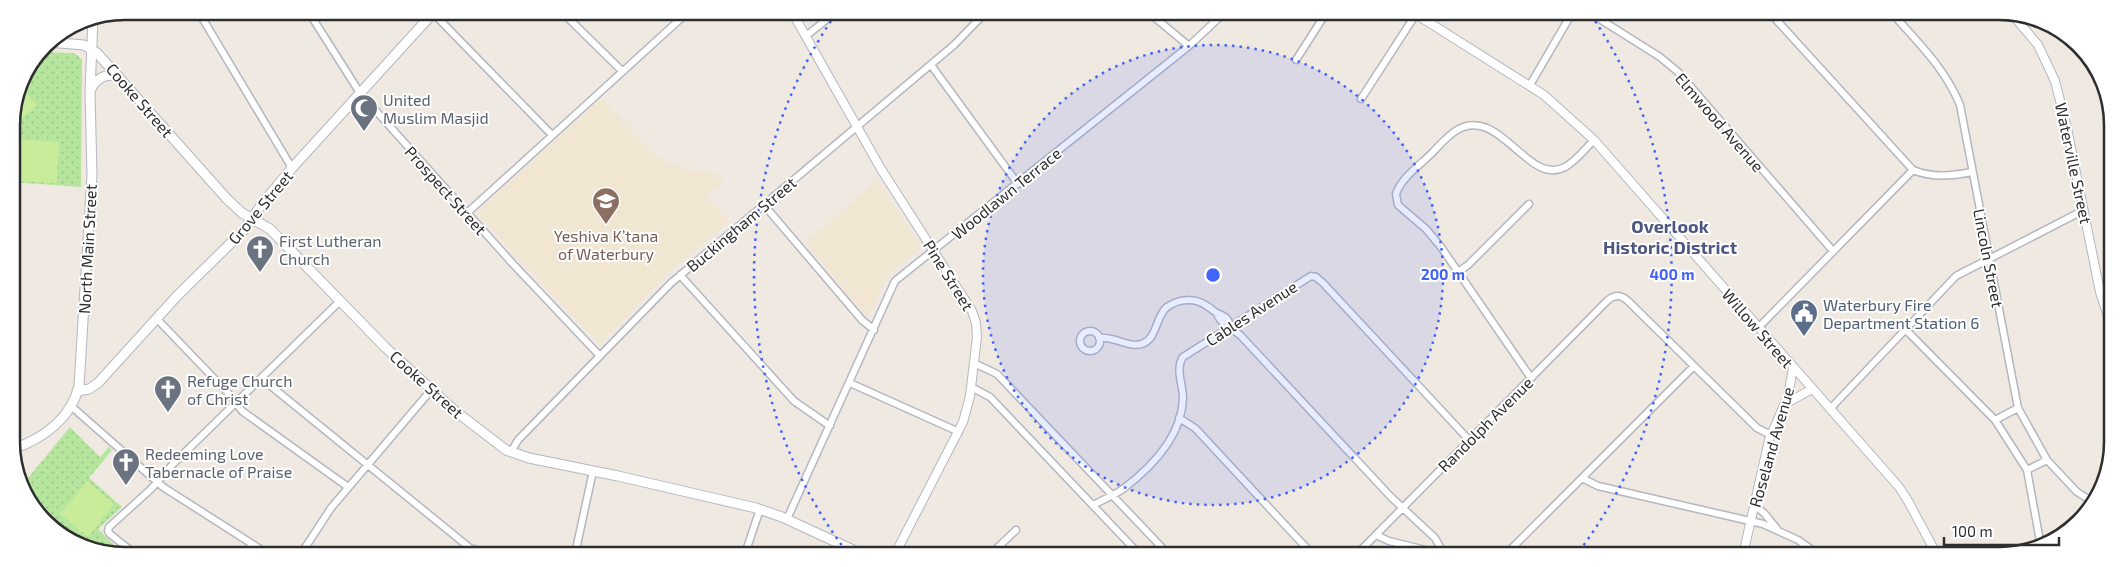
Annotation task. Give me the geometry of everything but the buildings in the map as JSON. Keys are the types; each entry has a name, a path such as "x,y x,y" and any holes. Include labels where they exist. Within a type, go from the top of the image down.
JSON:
{"main road":[{"name":"Grove Street","path":"77,391 95,385 156,319 238,236 292,168 426,20"},
{"name":"North Main Street","path":"20,445 46,433 64,416 71,406 77,391 80,373 92,175 90,92 93,26"},
{"path":"60,43 92,48"},
{"name":"Cooke Street","path":"92,48 242,213 270,229 386,348 472,425 511,452 529,458 760,509 787,519 847,547"},
{"path":"90,92 95,82 105,76 114,75 122,80"}],"street":[{"path":"203,20 292,168"},
{"name":"Prospect Street","path":"313,20 360,93 466,213 600,356"},
{"path":"441,20 552,135"},
{"path":"570,20 622,71"},
{"path":"466,213 679,20"},
{"name":"Pine Street","path":"797,20 881,169 975,317 977,337 967,410 959,432 898,547"},
{"path":"806,36 826,20"},
{"name":"Buckingham Street","path":"511,452 518,440 680,275 966,35 979,20"},
{"path":"1158,20 1189,46"},
{"name":"Woodlawn Terrace","path":"787,519 896,282 1189,46 1216,20"},
{"path":"1296,60 1322,20"},
{"path":"1361,100 1411,20"},
{"name":"Willow Street","path":"1425,20 1530,86 1560,108 1594,140 1899,487 1932,547"},
{"path":"1530,86 1568,20"},
{"name":"Elmwood Avenue","path":"1601,20 1660,57 1678,72 1833,252"},
{"path":"1776,20 1912,170 1935,176 1972,172"},
{"name":"Lincoln Street","path":"1898,20 1952,84 1960,105 2018,408 2047,460 2077,492 2087,498"},
{"name":"Waterville Street","path":"2018,22 2038,45 2056,81 2068,128 2104,305"},
{"path":"930,65 1018,184"},
{"path":"1531,378 1432,236 1400,207 1396,198 1401,184 1446,138 1463,127 1484,127 1497,134 1536,164 1554,169 1568,165 1594,140"},
{"path":"1758,328 1912,170"},
{"path":"1458,272 1468,265 1529,204"},
{"path":"764,205 862,320 874,330"},
{"path":"1830,409 1956,276 2084,210"},
{"path":"680,275 794,401 830,426"},
{"name":"Cables Avenue","path":"1093,505 1124,488 1163,450 1172,438 1180,418 1183,399 1179,366 1181,359 1303,279 1311,276 1316,277 1469,440"},
{"name":"Randolph Avenue","path":"1364,547 1608,300 1615,296 1622,296 1628,301 1694,366"},
{"path":"1099,338 1107,337 1134,344 1144,343 1151,337 1164,310 1182,300 1198,302 1224,316 1230,326 1391,497 1435,538 1441,547"},
{"path":"125,547 108,530 340,301"},
{"path":"156,319 244,412 348,487"},
{"path":"1906,330 1995,420 2027,470 2040,539"},
{"path":"974,363 997,374 1162,547"},
{"path":"1512,547 1694,366 1757,428 1771,435"},
{"name":"Roseland Avenue","path":"1745,547 1771,435 1785,404 1793,368"},
{"path":"260,378 469,547"},
{"path":"850,383 959,432"},
{"path":"971,386 990,397 1132,547"},
{"path":"306,547 328,512 348,487 432,389"},
{"path":"1785,404 1812,389"},
{"path":"71,406 156,482 257,547"},
{"path":"1995,420 2018,408"},
{"path":"1180,418 1196,428 1306,547"},
{"path":"2027,470 2047,460"},
{"path":"577,547 593,471"},
{"path":"1582,478 1598,486 1778,530 1808,547"},
{"path":"1754,505 1764,512 1778,530"},
{"path":"747,547 760,509"},
{"path":"998,547 1016,530"},
{"path":"1376,534 1389,541 1413,547"}],"shaded area":[{"name":"Yeshiva K’tana of Waterbury","path":"602,98 654,155 677,166 698,172 714,173 724,178 719,186 705,196 730,221 669,272 600,344 476,213"},
{"path":"878,180 921,248 887,275 868,317 805,242"}],"green space":[{"path":"50,52 74,53 82,59 81,187 20,183 20,119 24,98 31,79"},
{"path":"26,93 37,105 20,121"},
{"path":"20,140 59,142 57,183 20,181"},
{"path":"70,427 100,457 109,447 112,450 89,478 122,507 98,529 116,546 79,536 61,525 42,506 27,479"},
{"path":"87,481 114,504 88,537 60,514"}],"place":[{"name":"United Muslim Masjid","path":"364,132"},
{"name":"Yeshiva K’tana of Waterbury","path":"606,225"},
{"name":"First Lutheran Church","path":"260,273"},
{"name":"Waterbury Fire Department Station 6","path":"1804,337"},
{"name":"Refuge Church of Christ","path":"168,413"},
{"name":"Redeeming Love Tabernacle of Praise","path":"126,486"}],"district":[{"name":"Overlook Historic District","path":"1670,236"}]}
